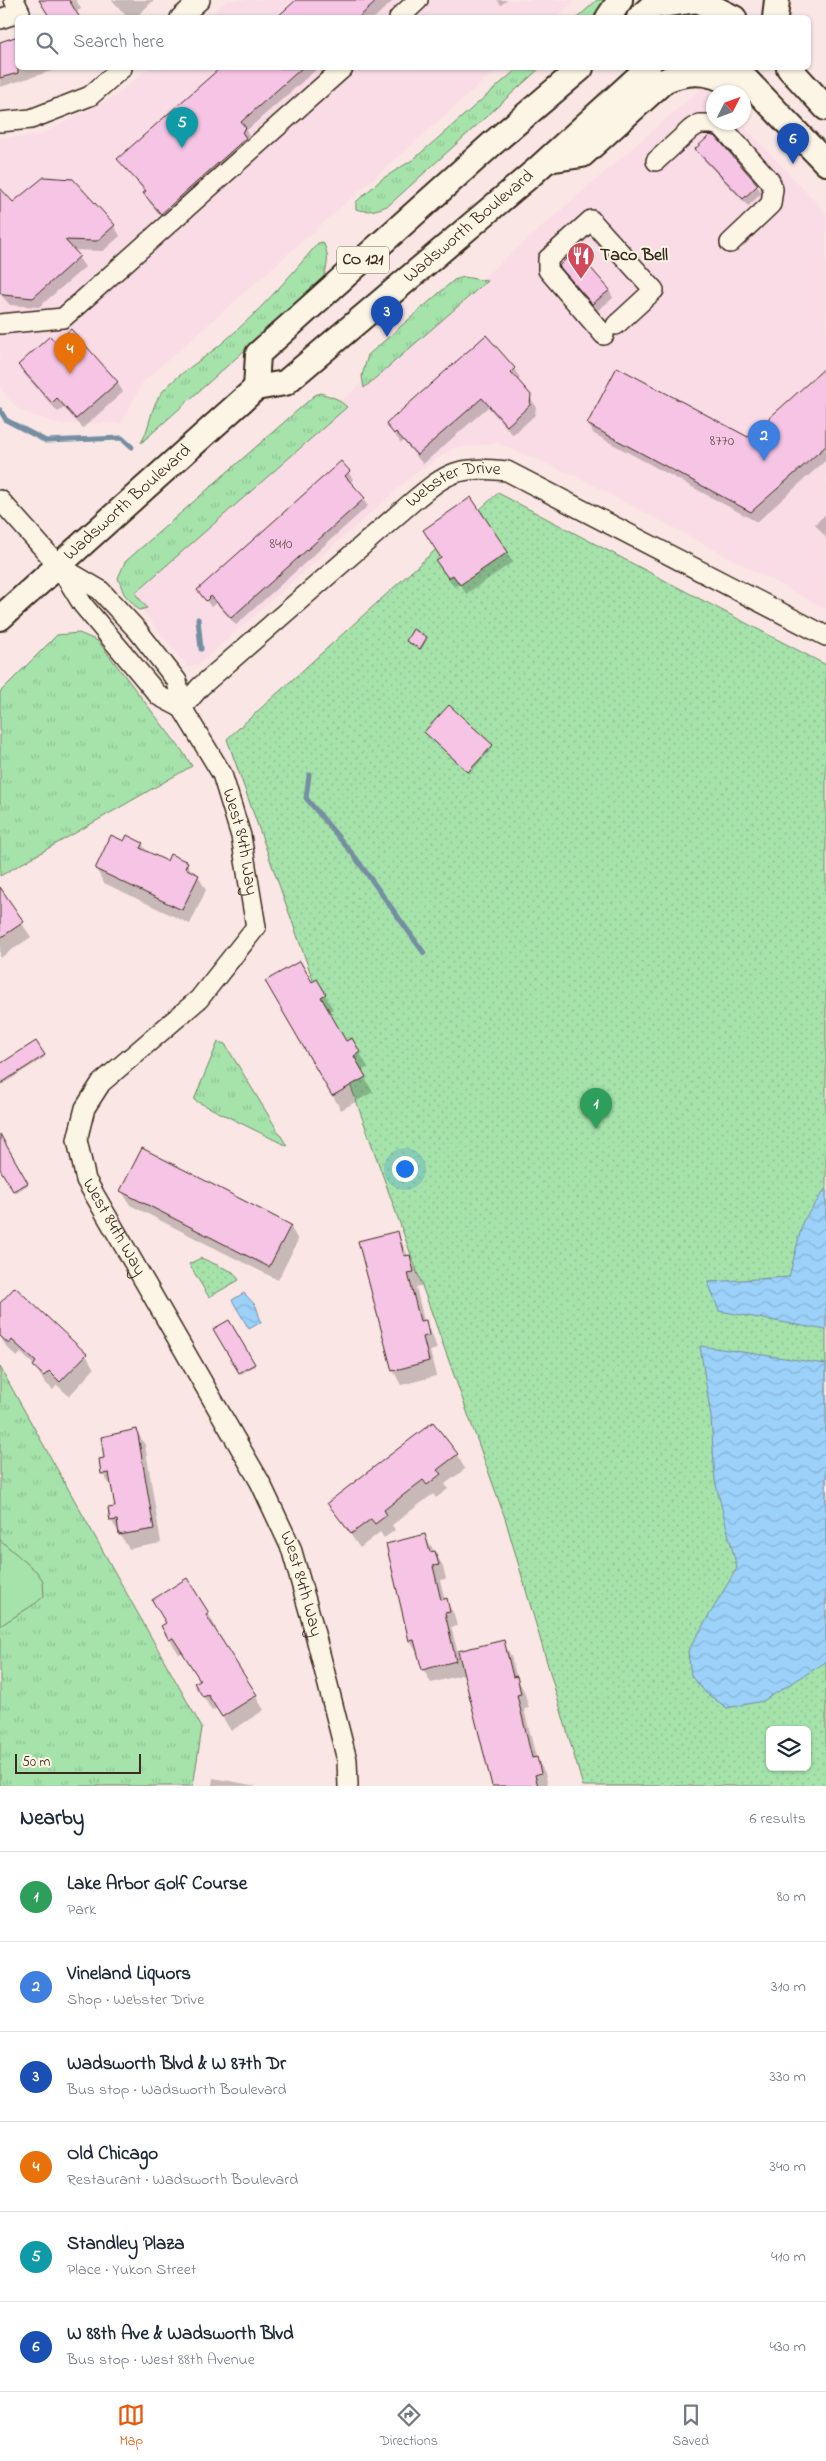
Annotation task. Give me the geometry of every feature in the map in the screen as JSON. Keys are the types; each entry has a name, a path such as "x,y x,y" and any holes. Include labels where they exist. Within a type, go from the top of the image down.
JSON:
{"main road":[{"path":"610,15 620,0"},
{"path":"690,15 698,0"},
{"path":"698,0 704,15"},
{"path":"642,15 652,6 698,0 728,15"},
{"path":"775,15 777,0"},
{"name":"CO 121","path":"256,388 258,354 493,143 563,75 576,70"},
{"name":"Wadsworth Boulevard","path":"0,618 256,388 285,383 548,160 646,70"},
{"path":"737,70 826,163"},
{"path":"794,72 826,108"},
{"path":"548,160 582,155 664,81 676,75 709,73 732,85"},
{"path":"751,105 758,113 787,122"}],"street":[{"path":"0,19 20,12 14,0"},
{"path":"402,15 418,0"},
{"path":"0,122 31,119 90,96 120,70"},
{"path":"0,324 63,318 341,70"},
{"path":"656,161 691,128 706,123 722,127 770,181 773,189 771,204 730,243"},
{"path":"592,220 654,290 610,330 548,270 548,259 592,220"},
{"name":"Webster Drive","path":"182,708 200,687 411,503 443,477 461,469 478,468 507,471 826,636"},
{"path":"0,500 59,566 83,605 160,696 182,708"},
{"name":"West 84th Way","path":"182,708 222,774 241,836 256,927 199,999 101,1084 85,1108 77,1140 86,1180 260,1482 291,1548 347,1760 348,1786"}],"shaded area":[{"path":"228,0 575,0 558,15 210,15"},
{"path":"147,70 496,70 143,382 121,423 58,424 19,410 0,388 0,138 38,136 114,97"},
{"path":"705,85 706,130 748,130 826,213 826,609 576,476 497,443 453,448 412,476 198,665 188,667 125,589"}],"green space":[{"path":"597,0 606,0 595,15 580,15"},
{"path":"516,70 538,70 389,205 365,211 356,209 356,202 382,179 414,159"},
{"path":"323,242 327,252 327,262 321,282 141,443 155,403 163,391 176,378 220,345 247,321 284,283 318,243"},
{"path":"464,277 487,281 364,388 362,376 368,355 454,280"},
{"path":"321,393 337,399 347,407 135,593 147,608 139,610 124,594 118,578 125,562 315,395"},
{"path":"498,493 826,665 826,1786 583,1786 505,1518 227,739"},
{"path":"79,633 98,641 192,766 0,876 0,692 57,635"},
{"path":"218,1042 225,1044 287,1146 194,1100"},
{"path":"201,1258 233,1272 239,1280 209,1297 189,1264"},
{"path":"0,1367 202,1728 193,1786 0,1786"},
{"path":"0,1540 37,1572 43,1581 44,1596 0,1626"}],"water":[{"path":"826,1188 826,1330 719,1311 708,1282 789,1277 803,1221"},
{"path":"244,1293 256,1306 261,1322 249,1329 232,1300"},
{"path":"700,1346 826,1364 826,1662 763,1701 727,1708 706,1693 691,1676 688,1651 737,1568 715,1481 711,1417"}],"building":[{"path":"39,0 69,0 78,15 48,15"},
{"path":"296,0 378,0 361,15 279,15"},
{"path":"15,37 15,70 18,70 18,73 0,78 0,42"},
{"path":"218,70 300,70 241,122 246,128 242,132 246,138 161,214 143,193 146,191 117,159"},
{"path":"710,135 716,137 758,185 743,199 695,149"},
{"path":"44,177 73,179 115,225 97,241 65,240 80,256 33,298 3,295 0,292 0,188 13,202"},
{"name":"Taco Bell","path":"575,250 610,290 592,304 559,266"},
{"path":"71,329 118,382 76,419 57,398 52,403 18,365 50,336 55,342"},
{"path":"486,335 515,368 511,372 531,395 530,405 507,426 482,398 417,455 386,424"},
{"path":"617,367 748,437 826,367 826,446 751,512 587,424"},
{"path":"341,461 350,471 345,476 365,498 231,618 211,596 206,601 197,590"},
{"path":"471,497 508,552 460,585 453,575 448,578 436,561 441,558 423,530"},
{"path":"413,629 427,637 420,649 406,641"},
{"path":"449,705 493,745 468,772 424,732"},
{"path":"111,835 124,841 127,835 143,843 140,848 167,861 170,854 188,862 185,868 199,875 182,910 95,869"},
{"path":"0,887 24,922 0,938"},
{"path":"300,961 312,982 317,979 326,994 321,997 346,1041 352,1038 360,1052 354,1056 366,1077 332,1096 265,981"},
{"path":"36,1041 45,1055 0,1084 0,1064"},
{"path":"0,1134 28,1183 13,1191 0,1169"},
{"path":"142,1148 291,1225 269,1267 120,1191"},
{"path":"398,1231 404,1256 410,1255 414,1272 408,1273 420,1321 426,1320 429,1335 423,1337 429,1361 392,1371 358,1241"},
{"path":"15,1287 87,1354 60,1382 49,1371 44,1376 33,1366 36,1362 12,1340 9,1344 0,1336 0,1303"},
{"path":"229,1320 255,1364 239,1373 213,1329"},
{"path":"433,1422 458,1454 437,1470 441,1474 427,1485 423,1480 384,1510 387,1515 375,1524 371,1519 351,1534 327,1503"},
{"path":"137,1429 154,1529 119,1535 117,1520 110,1521 108,1508 115,1507 109,1473 101,1474 99,1459 104,1458 101,1437"},
{"path":"425,1534 430,1552 435,1551 439,1565 433,1566 441,1600 447,1598 450,1612 445,1613 456,1661 422,1670 414,1640 409,1641 386,1544"},
{"path":"187,1578 209,1613 206,1615 257,1695 222,1717 208,1695 203,1697 194,1683 200,1680 173,1638 169,1640 161,1626 166,1623 152,1600"},
{"path":"504,1640 513,1677 517,1676 521,1694 517,1695 532,1758 537,1757 541,1773 535,1775 538,1786 492,1786 458,1651"}],"waterway":[{"path":"0,410 6,420 46,441 122,438 132,447"},
{"path":"198,619 201,649"},
{"path":"309,775 306,798 355,857 424,953"}],"place":[{"name":"Standley Plaza","path":"182,148"},
{"name":"W 88th Ave & Wadsworth Blvd","path":"793,164"},
{"name":"Taco Bell","path":"581,280"},
{"name":"Wadsworth Blvd & W 87th Dr","path":"387,337"},
{"name":"Old Chicago","path":"70,374"},
{"name":"Vineland Liquors","path":"764,461"},
{"name":"Lake Arbor Golf Course","path":"596,1129"}]}
